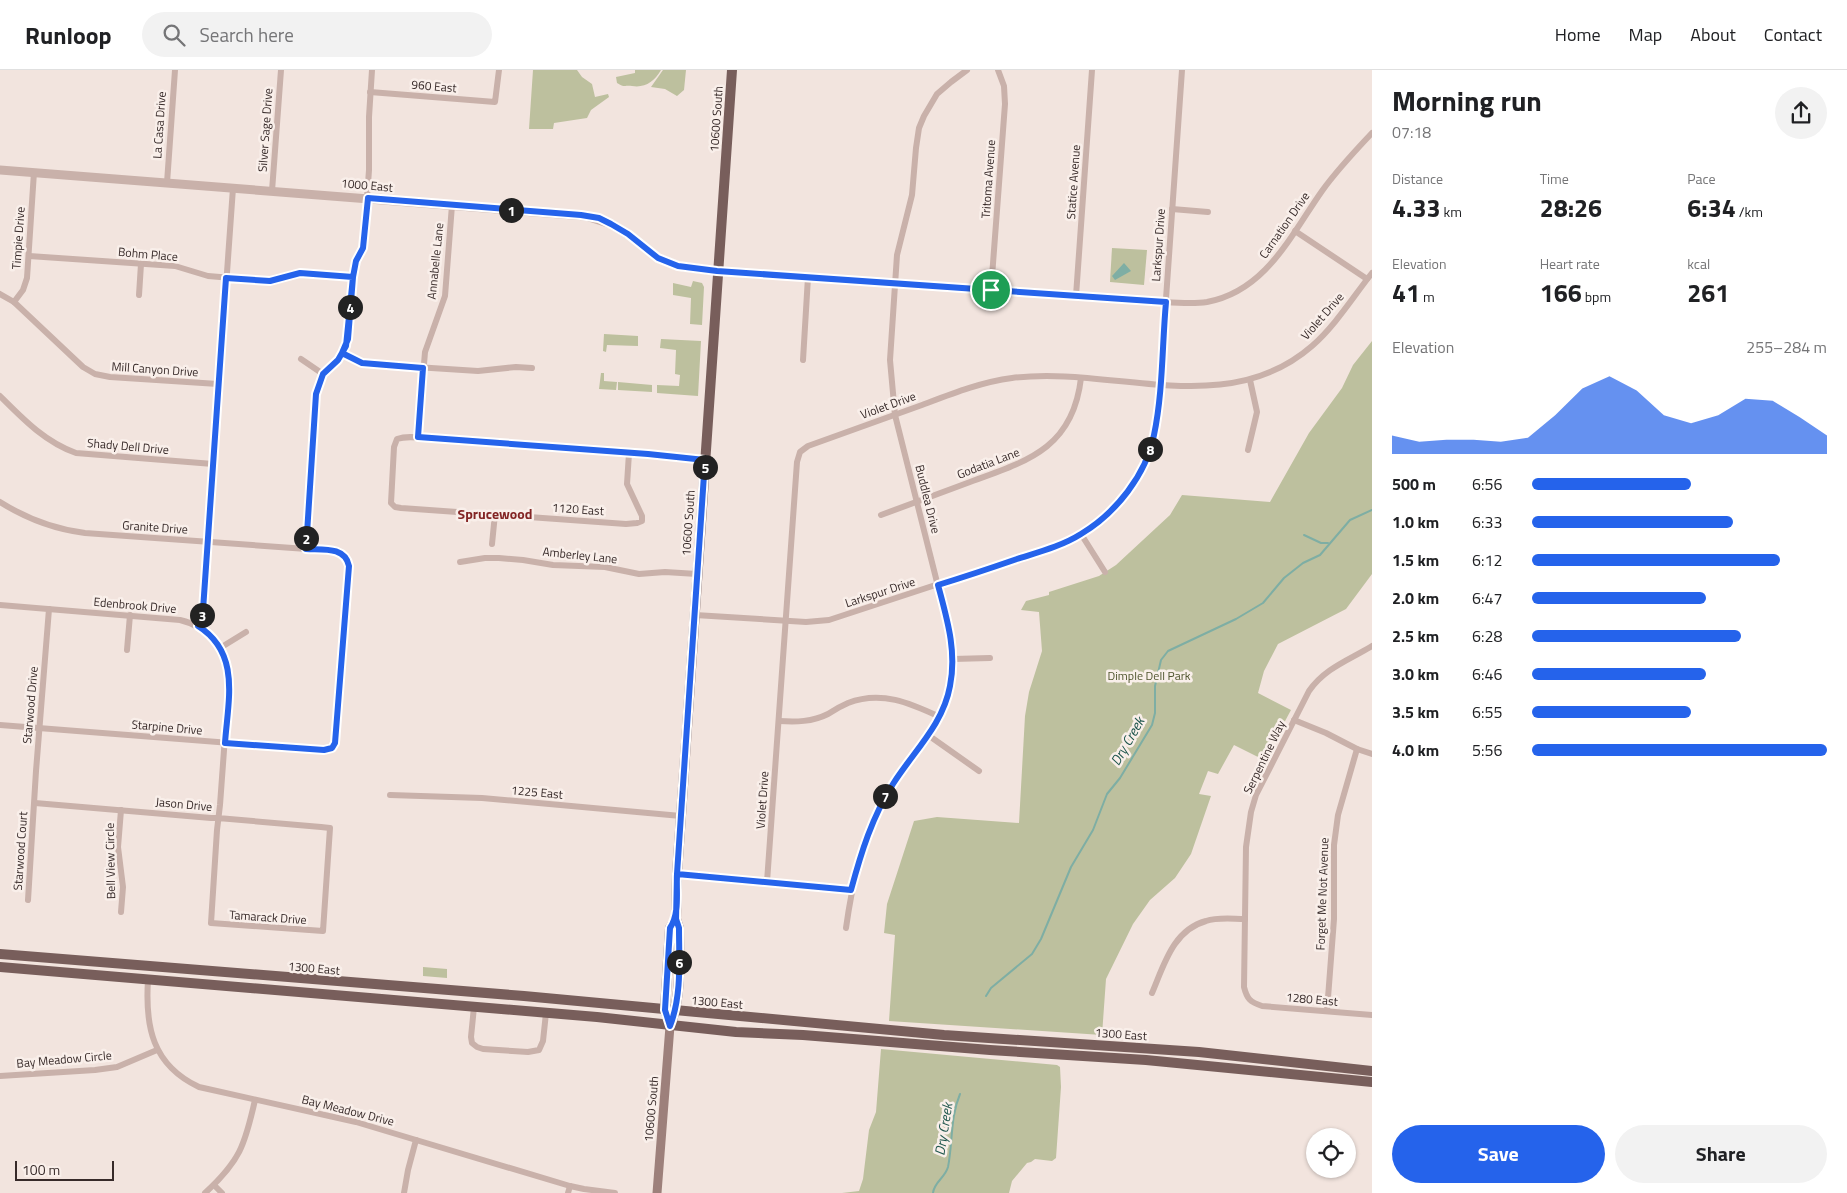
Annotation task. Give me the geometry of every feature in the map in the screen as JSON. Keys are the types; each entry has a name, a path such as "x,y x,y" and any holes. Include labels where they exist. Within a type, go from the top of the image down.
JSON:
{"main road":[{"name":"10600 South","path":"656,1193 670,1026 676,1010 679,928 676,919 677,874 732,70"},
{"name":"10600 South","path":"670,1026 665,1010 670,928 676,919"},
{"name":"1300 East","path":"0,954 524,996 944,1035 1198,1052 1372,1071"},
{"name":"1300 East","path":"0,967 597,1017 736,1032 1126,1058 1372,1082"},
{"path":"148,980 155,972 197,974 216,972"},
{"path":"1290,1073 1297,1069 1316,1071 1333,1067"}],"street":[{"name":"La Casa Drive","path":"167,182 175,70"},
{"name":"Silver Sage Drive","path":"272,191 281,70"},
{"path":"306,549 316,394 323,374 342,353 348,339 353,277 356,261 363,248 368,198 372,70"},
{"name":"960 East","path":"370,92 495,102 499,70"},
{"name":"Buddlea Drive","path":"846,928 851,890 863,847 879,809 904,766 940,717 950,687 953,658 950,634 895,415 890,360 897,255 912,195 919,128 930,104 937,94 950,82 968,70"},
{"name":"Tritoma Avenue","path":"991,290 1005,104 1004,86 998,70"},
{"name":"Statice Avenue","path":"1076,296 1092,70"},
{"name":"Larkspur Drive","path":"695,615 806,622 829,620 1047,549 1081,534 1102,519 1119,502 1134,483 1146,461 1154,437 1160,384 1182,70"},
{"name":"Carnation Drive","path":"717,271 1190,304 1207,302 1223,298 1238,291 1265,271 1323,189 1348,158 1372,133"},
{"name":"1000 East","path":"0,170 581,215 599,218 628,234 658,258 678,266 717,271"},
{"name":"Timpie Drive","path":"14,302 26,284 34,172"},
{"path":"198,626 203,610 233,188"},
{"name":"Annabelle Lane","path":"418,437 423,368 429,338 444,296 452,205"},
{"path":"1172,209 1208,212"},
{"path":"1295,231 1367,280"},
{"name":"Bohm Place","path":"29,256 175,266 208,276 270,281 300,273 353,277"},
{"path":"139,295 141,264"},
{"name":"Violet Drive","path":"767,882 797,462 800,452 808,446 992,381 1027,376 1213,386 1250,380 1279,368 1313,345 1372,273"},
{"path":"803,360 808,278"},
{"name":"Mill Canyon Drive","path":"0,294 14,302 82,367 95,374 110,377 218,384"},
{"path":"342,353 362,363 423,368 478,371 516,367 532,368"},
{"path":"301,359 323,374"},
{"name":"Godatia Lane","path":"881,515 1016,466 1038,454 1059,436 1066,425 1077,402 1081,378"},
{"path":"1248,450 1257,412 1250,380"},
{"name":"Shady Dell Drive","path":"0,396 39,433 63,448 76,453 214,464"},
{"path":"418,437 705,460"},
{"name":"1120 East","path":"418,437 397,439 394,447 390,496 393,505 401,508 632,524 642,521 640,511 627,484 629,453"},
{"name":"Granite Drive","path":"0,502 31,520 66,530 335,551 344,555 349,566 336,740 332,748"},
{"path":"492,544 495,514"},
{"path":"1081,534 1105,572"},
{"name":"Amberley Lane","path":"460,562 476,558 499,558 553,565 605,567 639,574 665,572 697,574"},
{"name":"Edenbrook Drive","path":"0,605 180,620 198,626 211,636 220,648 225,656 229,674 211,923"},
{"name":"Starwood Drive","path":"35,803 49,609"},
{"path":"127,650 130,615"},
{"path":"220,648 246,632"},
{"name":"Serpentine Way","path":"1252,1002 1246,997 1244,987 1246,847 1251,812 1263,780 1317,680 1336,665 1372,646"},
{"path":"953,658 990,658"},
{"path":"779,721 806,722 826,715 850,702 870,698 889,698 906,701 940,717"},
{"path":"1294,720 1372,754"},
{"name":"Starpine Drive","path":"0,725 320,750 332,748"},
{"path":"928,735 979,771"},
{"name":"Forget Me Not Avenue","path":"1327,1011 1335,904 1334,845 1338,815 1357,749"},
{"name":"1225 East","path":"390,795 482,798 681,816"},
{"name":"Jason Drive","path":"35,803 330,828 323,931"},
{"name":"Starwood Court","path":"28,900 35,803"},
{"name":"Bell View Circle","path":"121,810 118,847 123,887 121,912"},
{"path":"677,874 851,890"},
{"path":"1152,993 1172,946 1187,930 1207,920 1245,919"},
{"name":"Tamarack Drive","path":"211,923 323,931"},
{"name":"Bay Meadow Drive","path":"148,980 147,1012 152,1038 157,1050 171,1068 188,1082 213,1091 336,1117 570,1186 614,1193"},
{"name":"1280 East","path":"1252,1002 1262,1006 1372,1015"},
{"path":"474,1008 472,1043 477,1047 528,1052 539,1050 542,1045 546,1013"},
{"name":"Bay Meadow Circle","path":"0,1076 116,1067 137,1060 157,1050"},
{"path":"205,1193 228,1170 239,1154 247,1137 255,1100"},
{"path":"404,1193 416,1140"},
{"path":"214,1185 222,1193"},
{"path":"568,1193 570,1186"}],"green space":[{"path":"533,70 577,70 582,77 592,84 595,97 608,94 609,97 591,110 587,118 554,123 553,129 529,129"},
{"path":"635,70 661,70 652,81 645,85 624,86 617,83 616,77 635,73"},
{"path":"663,70 686,70 684,90 677,96 665,89 651,87"},
{"path":"1112,248 1147,250 1144,285 1110,282"},
{"path":"693,281 702,283 704,287 702,325 690,324 691,298 673,295 673,283 691,287"},
{"path":"604,334 638,336 638,346 607,345 606,352 603,351"},
{"path":"661,339 701,341 698,396 657,393 657,385 679,386 680,375 675,374 676,350 660,348"},
{"name":"Dimple Dell Park","path":"1372,341 1372,574 1346,609 1278,644 1264,671 1258,693 1291,710 1264,760 1234,745 1218,774 1208,771 1199,794 1211,796 1191,854 1175,878 1150,900 1133,924 1106,979 1102,1035 889,1021 895,935 884,933 887,904 914,821 937,817 1019,823 1025,716 1029,692 1042,651 1039,612 1021,610 1026,601 1049,595 1049,592 1099,576 1116,565 1170,515 1182,495 1270,502 1309,433 1342,388 1353,365"},
{"path":"601,373 604,373 604,381 617,382 616,390 599,389"},
{"path":"618,382 652,385 652,392 618,390"},
{"path":"423,967 447,969 447,978 423,976"},
{"path":"881,1049 1057,1065 1060,1067 1061,1087 1056,1158 1052,1161 1035,1159 1027,1163 1012,1181 1009,1193 842,1193 859,1191 863,1179 869,1130 876,1112"}],"water":[{"path":"1124,263 1131,271 1115,280 1112,276"}],"waterway":[{"name":"Dry Creek","path":"986,996 991,988 1032,954 1041,939 1071,867 1093,830 1107,794 1120,778 1152,725 1155,713 1155,686 1161,660 1168,651 1236,619 1263,603 1284,578 1303,563 1320,555 1350,520 1372,510"},
{"path":"1304,535 1321,543 1328,543"},
{"name":"Dry Creek","path":"933,1193 935,1186 948,1167 953,1121 960,1094"}],"district":[{"name":"Sprucewood","path":"495,513"}],"route":[{"path":"991,290 894,282 808,278 678,266 658,258 628,234 599,218 368,198 363,248 354,269 348,339 338,360 323,374 316,394 306,549 338,551 347,558 349,566 335,743 329,750 225,743 229,682 225,656 215,640 198,626 203,610 226,278 270,281 300,273 353,277 348,339 342,353 362,363 423,368 418,437 705,460 676,887 676,919 679,928 679,971 676,1010 670,1026 665,1010 670,928 676,919 677,874 851,890 872,822 904,766 935,726 950,687 953,658 952,647 938,585 1047,549 1081,534 1102,519 1119,502 1134,483 1146,461 1154,437 1158,412 1166,302 991,290"}]}
